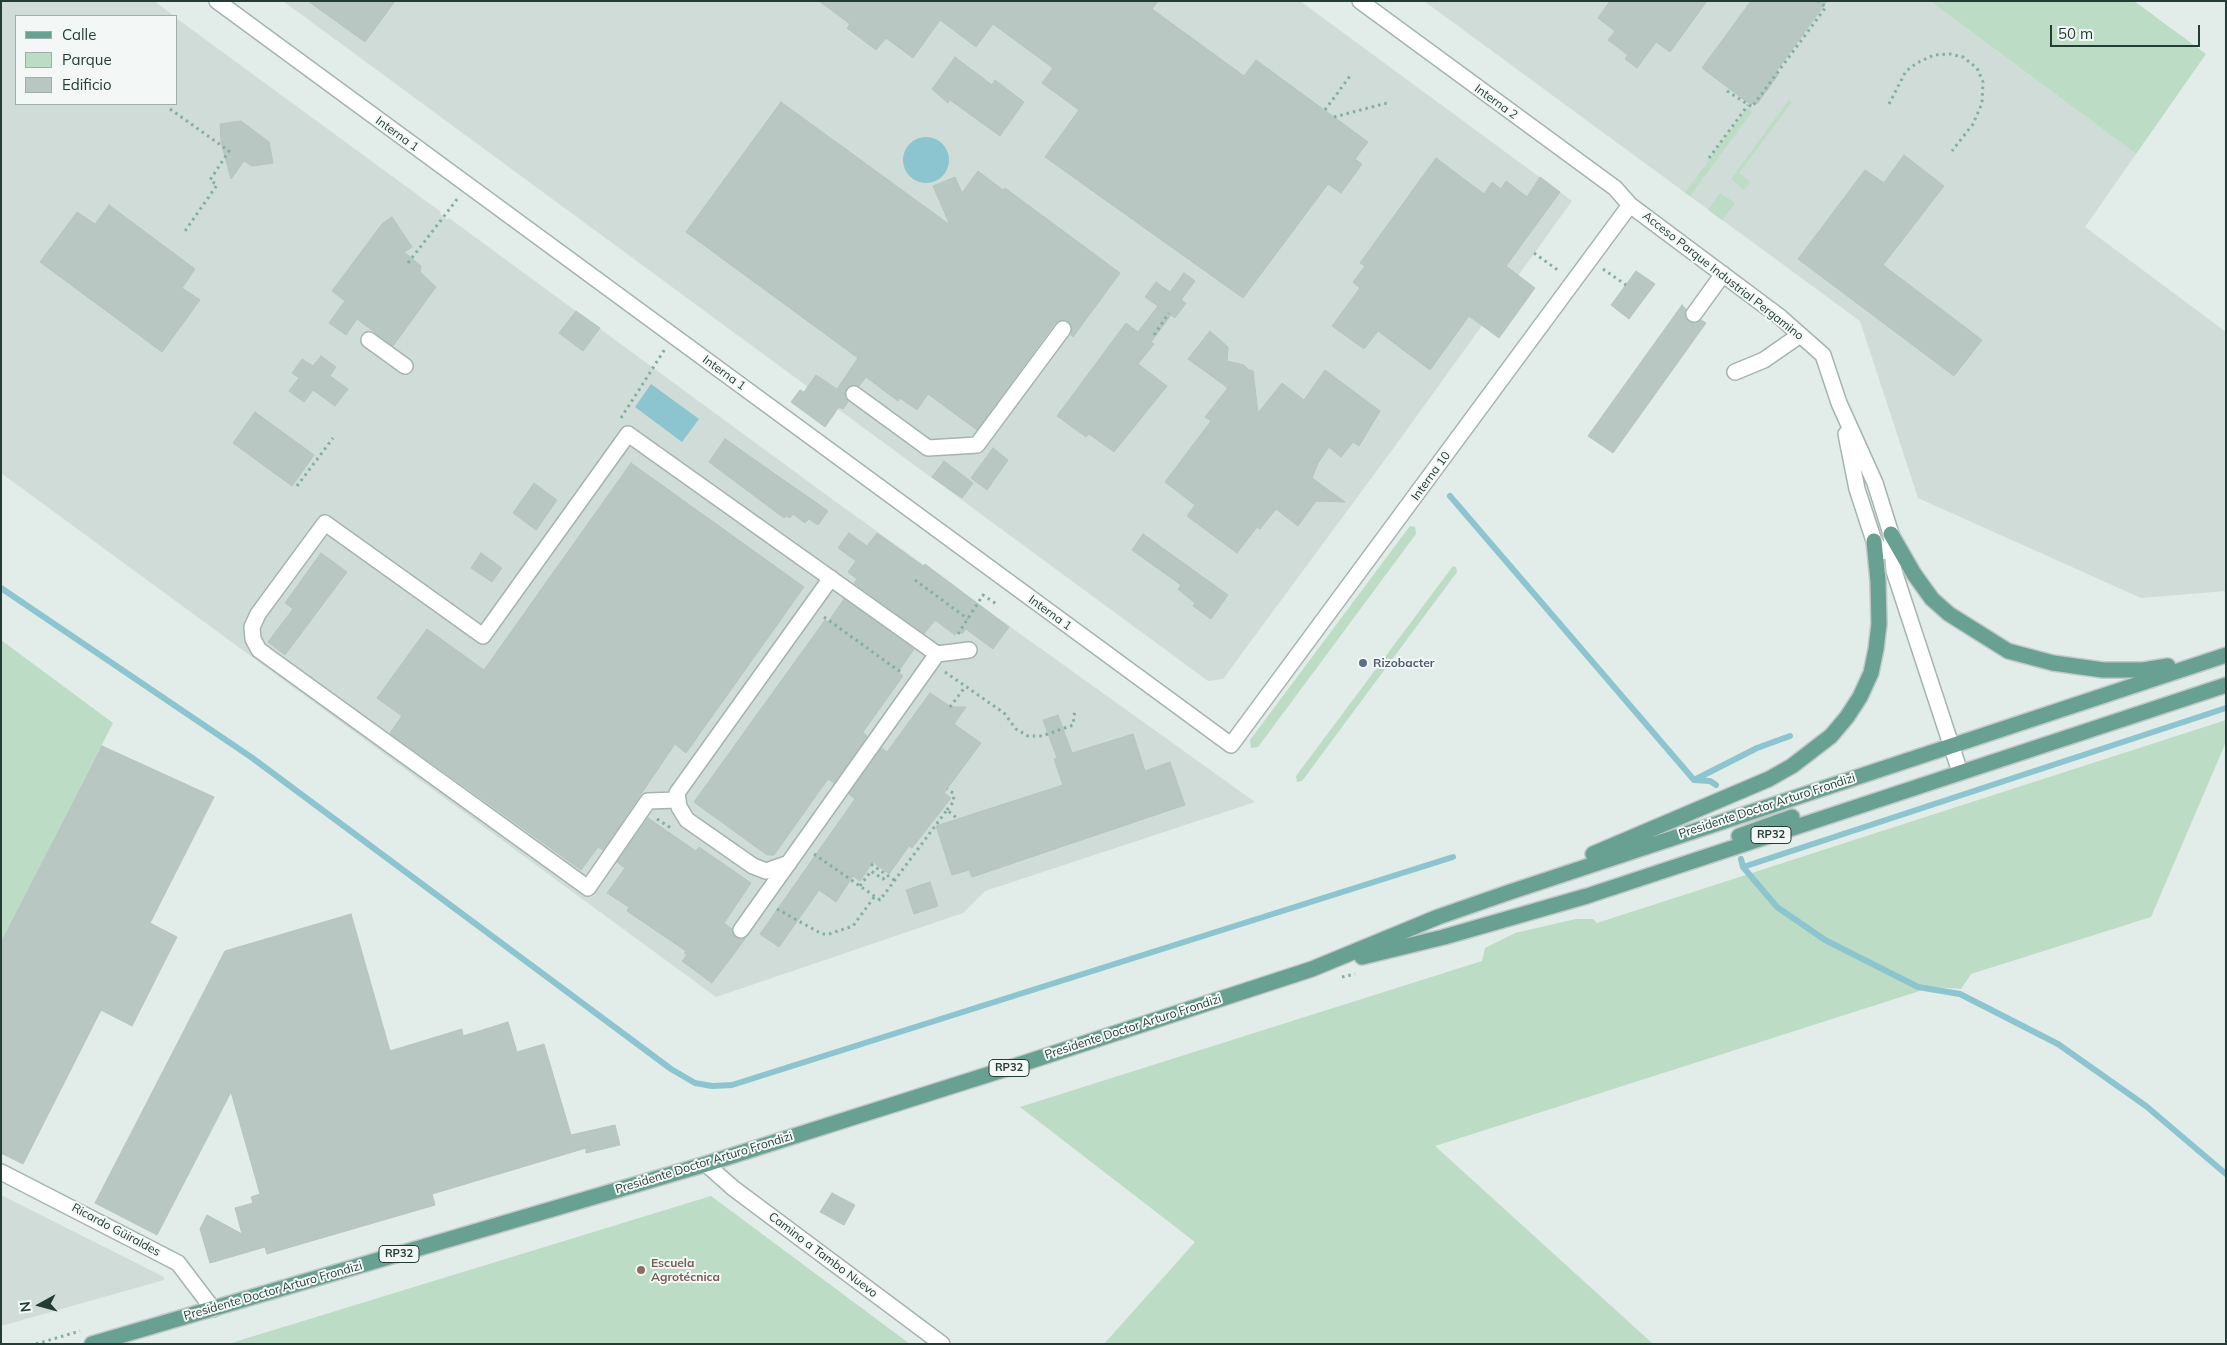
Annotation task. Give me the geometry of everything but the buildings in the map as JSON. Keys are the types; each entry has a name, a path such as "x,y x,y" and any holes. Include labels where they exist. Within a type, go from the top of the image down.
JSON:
{"main road":[{"path":"1892,534 1914,574 1932,599 1949,614 2008,651 2053,663 2103,670 2143,670 2226,654"},
{"path":"1507,892 1744,791 1792,766 1830,736 1847,717 1860,696 1871,672 1876,650 1879,624 1878,581 1874,540"},
{"name":"Presidente Doctor Arturo Frondizi","path":"1312,969 1438,917 1507,892 1951,747 2226,654"},
{"path":"1629,881 1758,828 2226,674"},
{"name":"Presidente Doctor Arturo Frondizi","path":"92,1344 706,1164 1312,969 1444,937 1629,881 2226,684"}],"street":[{"name":"Interna 1","path":"217,1 1231,746"},
{"name":"Interna 2","path":"1360,1 1615,188 1630,205"},
{"name":"Interna 10","path":"1231,746 1630,205"},
{"name":"Acceso Parque Industrial Pergamino","path":"1630,205 1723,274 1823,355 1839,403 1875,483 1892,534 1894,571 1957,763"},
{"path":"1694,314 1723,274"},
{"path":"854,394 928,448 977,445 1063,329"},
{"path":"1736,372 1764,360 1800,335"},
{"path":"369,340 405,366"},
{"name":"Acceso Parque Industrial Pergamino","path":"1839,403 1857,488 1874,540 1894,571"},
{"path":"677,800 648,801 588,888 259,650 253,639 252,627 258,614 325,523 483,636 628,434 831,578 943,653 969,650"},
{"path":"788,863 766,871 753,866 687,820 678,808 677,800 680,787 831,578"},
{"path":"741,930 916,683 943,653"},
{"name":"Camino a Tambo Nuevo","path":"706,1164 733,1188 942,1344"},
{"name":"Ricardo Güiraldes","path":"1,1172 178,1263 213,1309"}],"path":[{"path":"1727,90 1752,106 1826,7 1818,1"},
{"path":"1889,104 1906,71 1917,63 1934,55 1950,54 1963,57 1977,68 1983,82 1982,103 1973,124 1952,151"},
{"path":"1325,110 1350,76"},
{"path":"1334,117 1387,103"},
{"path":"1709,158 1748,105"},
{"path":"170,109 229,151 210,180 217,185 183,234"},
{"path":"408,263 468,186"},
{"path":"1534,253 1574,282"},
{"path":"1590,260 1626,285"},
{"path":"1154,335 1168,314"},
{"path":"297,486 332,438"},
{"path":"915,580 968,619"},
{"path":"998,605 983,595 956,636 958,639 943,653 942,670 1004,713 1016,729 1028,736 1042,736 1073,725 1075,709"},
{"path":"820,615 916,683"},
{"path":"950,707 965,686"},
{"path":"814,853 880,900 954,800 953,793 947,789"},
{"path":"947,810 958,819"},
{"path":"871,864 894,880"},
{"path":"860,886 872,871 883,879 886,875"},
{"path":"775,908 822,934 829,934 853,926 875,896"},
{"path":"36,1344 82,1330"}],"shaded area":[{"path":"1,1 154,1 173,15 15,15 15,105 178,105 178,19 441,212 440,214 448,220 449,218 836,502 1255,802 985,891 963,913 716,997 1,473"},
{"path":"283,1 1300,1 1572,201 1395,446 1223,679 1208,681"},
{"path":"1424,1 1930,1 2136,154 2085,227 2226,332 2226,591 2141,598 1918,498 1860,321"},
{"path":"1,1195 164,1277 164,1280 1,1326"}],"green space":[{"path":"1930,1 2134,1 2206,54 2136,154"},
{"path":"1789,100 1792,102 1739,173 1750,182 1744,190 1731,179"},
{"path":"1747,108 1752,112 1690,196 1685,193"},
{"path":"1720,193 1735,203 1722,220 1708,210"},
{"path":"1410,526 1415,527 1416,534 1258,747 1251,748 1250,740"},
{"path":"1453,566 1456,567 1457,572 1302,781 1297,782 1296,776"},
{"path":"1,640 113,723 1,943"},
{"path":"2226,720 2226,742 2151,917 1971,974 1961,989 1932,987 1435,1146 1653,1344 1104,1344 1195,1242 1020,1107 1482,961 1485,948 1515,933 1576,919 1593,919 1597,923"},
{"name":"Escuela Agrotécnica","path":"711,1196 910,1344 228,1344"}],"water":[{"path":"931,137 935,138 945,147 948,151 948,169 939,179 931,183 921,183 913,179 904,169 903,155 907,147 917,138"},
{"path":"651,384 699,419 682,442 635,407"}],"waterway":[{"path":"1450,496 1694,780 1710,781 1716,785"},
{"path":"1,588 251,757 671,1069 695,1083 712,1086 732,1085 1453,857"},
{"path":"1743,867 2226,708"},
{"path":"1696,779 1757,748 1790,736"},
{"path":"1741,859 1743,867 1777,907 1825,940 1918,987 1960,994 2058,1044 2146,1106 2226,1174"}],"place":[{"name":"Rizobacter","path":"1363,663"},
{"name":"Escuela Agrotécnica","path":"641,1270"}]}
